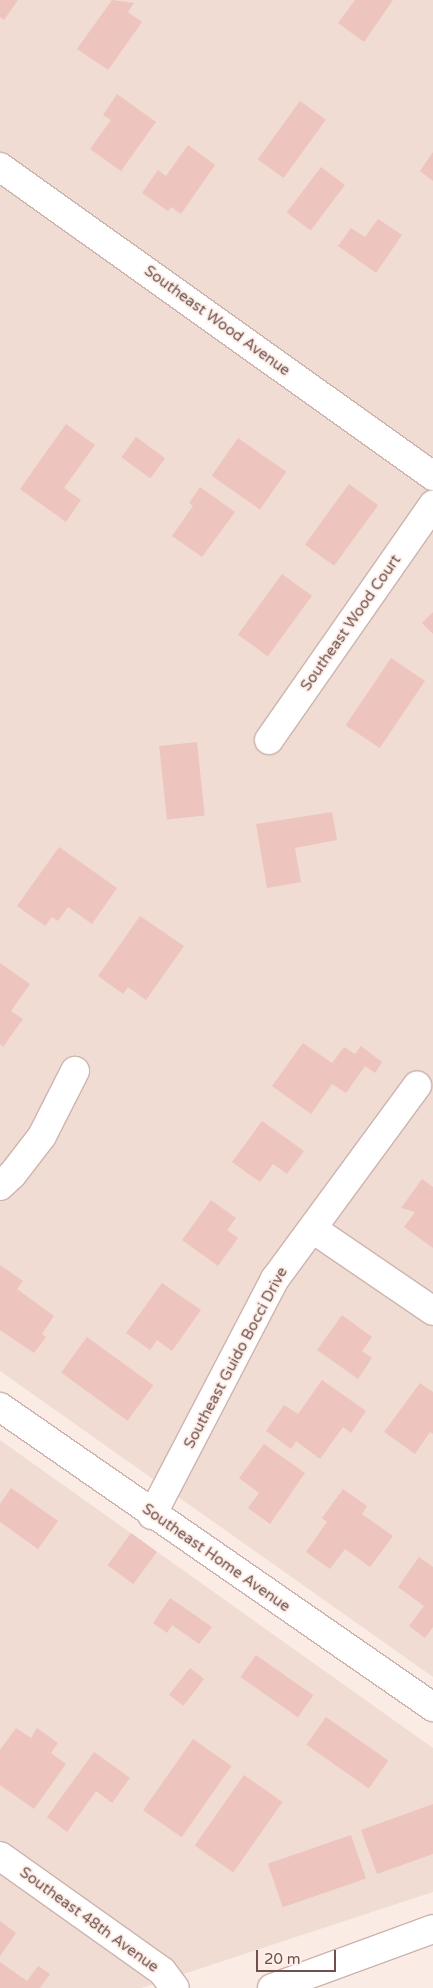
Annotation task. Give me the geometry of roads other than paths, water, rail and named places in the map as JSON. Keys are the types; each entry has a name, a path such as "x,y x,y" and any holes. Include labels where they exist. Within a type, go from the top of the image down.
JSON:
{"street":[{"name":"Southeast Wood Avenue","path":"0,167 433,476"},
{"name":"Southeast Wood Court","path":"269,740 433,505"},
{"path":"0,1186 12,1175 42,1136 75,1071"},
{"name":"Southeast Guido Bocci Drive","path":"152,1515 275,1280 417,1086"},
{"path":"313,1229 433,1311"},
{"name":"Southeast Home Avenue","path":"0,1407 152,1515 433,1707"},
{"name":"Southeast 48th Avenue","path":"0,1856 162,1971 175,1988"},
{"path":"272,1988 433,1929"}]}
